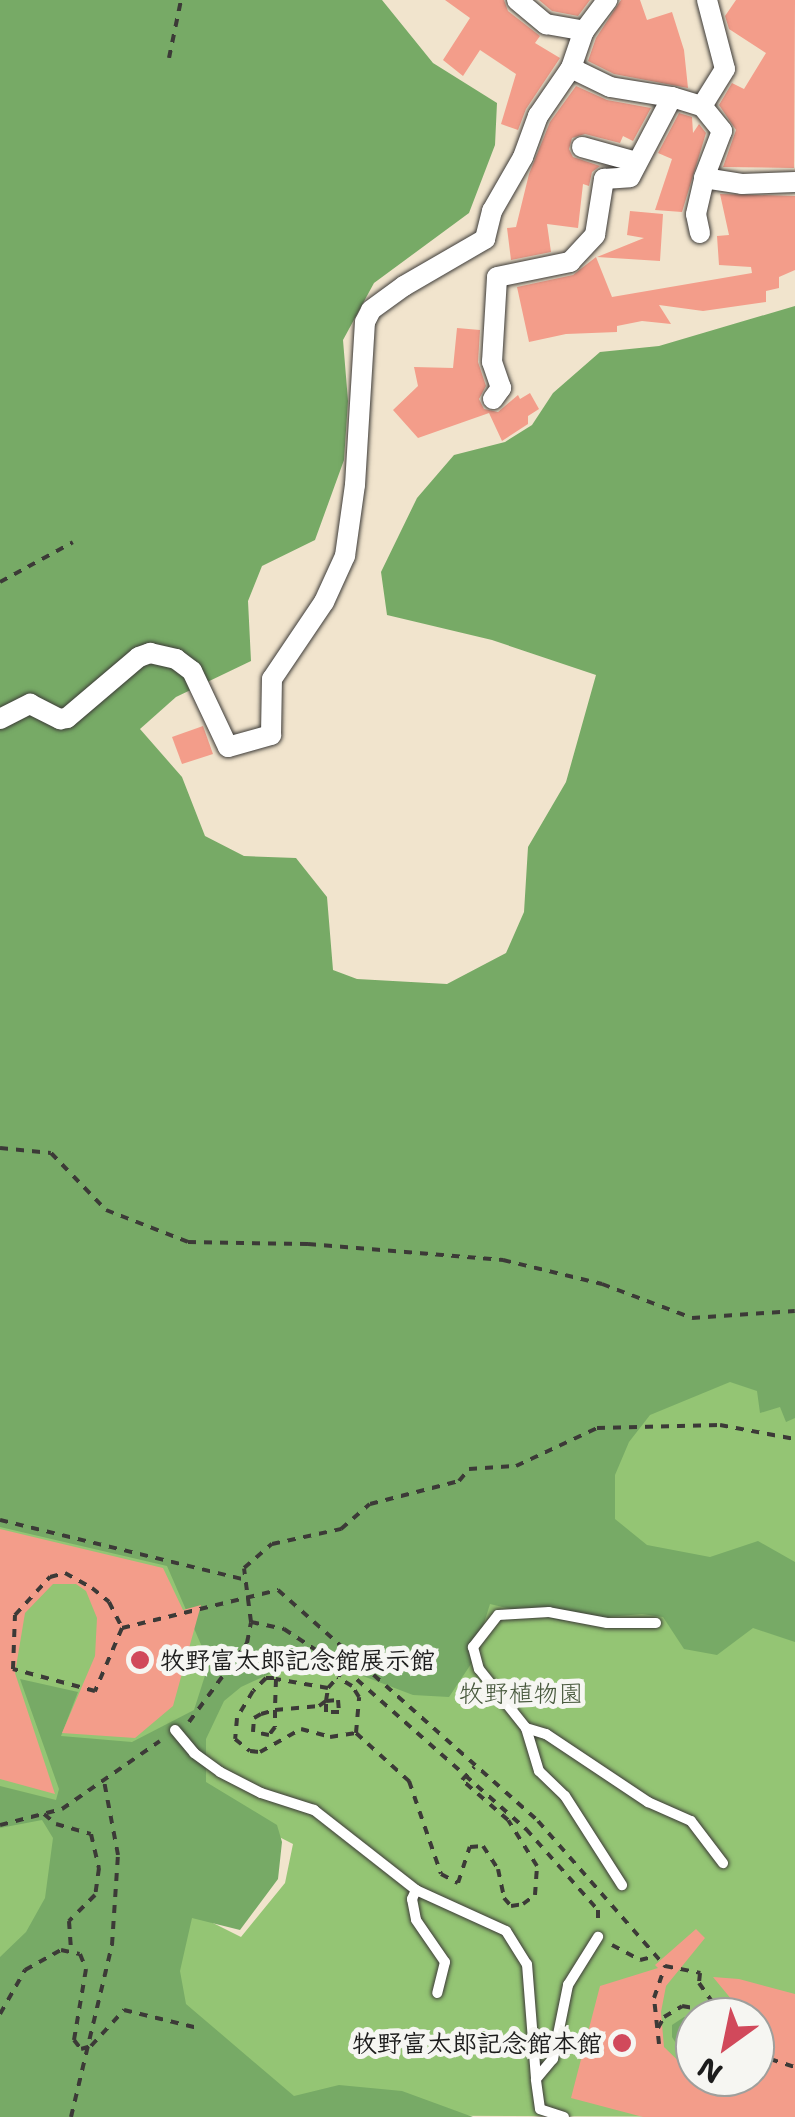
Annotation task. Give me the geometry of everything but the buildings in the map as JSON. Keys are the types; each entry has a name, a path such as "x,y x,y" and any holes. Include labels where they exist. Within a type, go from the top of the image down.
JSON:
{"street":[{"path":"517,0 546,24 584,32"},
{"path":"0,719 30,704 60,719 67,718 140,657 150,654 176,659 192,671 228,747 271,735 272,679 324,602 345,556 355,484 364,322 371,310 404,286 485,239 492,211 523,157 538,116 571,68 584,32 607,0"},
{"path":"702,106 726,69 707,0"},
{"path":"571,68 610,87 702,106 722,131 704,178 696,214 700,233"},
{"path":"493,399 501,388 492,362 497,277 570,262 595,235 604,179 628,179 672,97"},
{"path":"582,147 636,162"},
{"path":"704,178 742,184 795,182"}],"lane":[{"path":"622,1885 565,1796 538,1771 526,1728 479,1669 473,1647 498,1616 548,1612 607,1624 656,1623"},
{"path":"526,1728 546,1734 648,1802 691,1821 723,1864"},
{"path":"175,1730 194,1754 220,1772 330,1819 416,1890 455,1912 497,1926 514,1938 526,1964 532,1994 540,2109 564,2117"},
{"path":"416,1890 412,1900 416,1920 444,1962 437,1993"},
{"path":"536,2079 553,2059 568,1986 598,1937"}],"path":[{"path":"169,58 181,0"},
{"path":"0,582 73,542"},
{"path":"0,1148 51,1154 106,1210 188,1242 308,1244 503,1260 602,1284 692,1318 795,1311"},
{"path":"0,1825 62,1809 194,1719 246,1643 252,1622 244,1568 272,1544 341,1528 370,1504 460,1481 468,1469 516,1466 598,1428 720,1425 795,1439"},
{"path":"0,1520 247,1580"},
{"path":"65,1573 92,1588 109,1602 122,1628 95,1691 13,1669 16,1615 50,1577 65,1573"},
{"path":"122,1628 278,1590 538,1821 665,1966 700,1973 698,1983 708,1997"},
{"path":"252,1622 284,1629 345,1669 526,1828 598,1910 598,1937 640,1960 656,1956"},
{"path":"276,1678 275,1710 275,1727 269,1735 253,1732 254,1718 275,1710 326,1701 328,1688 345,1669"},
{"path":"337,1677 352,1686 358,1697 356,1733"},
{"path":"328,1688 266,1678 236,1718 235,1739 242,1747 260,1752 301,1729 330,1738 356,1733"},
{"path":"356,1733 408,1781 441,1874 458,1883 470,1847 483,1846 498,1869 504,1898 511,1906 530,1902 537,1879 532,1854 508,1820 462,1780 474,1767"},
{"path":"71,2117 112,1945 118,1855 104,1781"},
{"path":"44,1814 56,1824 92,1834 100,1868 95,1895 69,1921 70,1953"},
{"path":"598,1910 607,1900"},
{"path":"0,2014 25,1970 61,1950 80,1954 86,1969 74,2040 81,2049 91,2046 124,2010 198,2028"},
{"path":"660,2044 655,1988 665,1966"},
{"path":"658,2028 664,2016 675,2010"}],"green space":[{"path":"0,0 382,0 433,63 497,103 495,145 469,213 374,283 343,340 348,401 344,460 315,540 262,566 248,601 251,661 176,697 140,729 182,777 205,836 244,856 296,858 327,897 333,970 357,979 447,984 506,953 524,912 528,847 566,782 596,675 492,640 387,615 381,572 417,498 454,455 505,442 532,425 553,393 600,352 659,346 795,306 795,1418 786,1422 780,1407 760,1413 757,1391 730,1382 650,1415 629,1442 615,1475 615,1519 647,1545 710,1557 758,1541 795,1562 795,1642 753,1628 717,1655 684,1649 663,1617 642,1614 561,1621 490,1604 471,1664 449,1697 413,1695 355,1673 326,1673 291,1664 241,1687 224,1701 206,1739 206,1782 277,1825 282,1842 278,1879 240,1930 192,1918 180,1971 186,2004 294,2096 339,2085 402,2091 473,2117 0,2117 0,1957 26,1932 45,1898 53,1838 42,1820 0,1828 0,1786 56,1800 59,1789 20,1679 78,1692 61,1736 132,1742 194,1710 209,1663 167,1566 0,1527"},
{"name":"牧野植物園","path":"795,1178 795,2117 282,2115 174,1996 189,1911 241,1937 285,1883 293,1844 222,1808 0,2077 0,1445"}],"place":[{"name":"牧野富太郎記念館展示館","path":"140,1660"},
{"name":"牧野富太郎記念館本館","path":"622,2043"}]}
